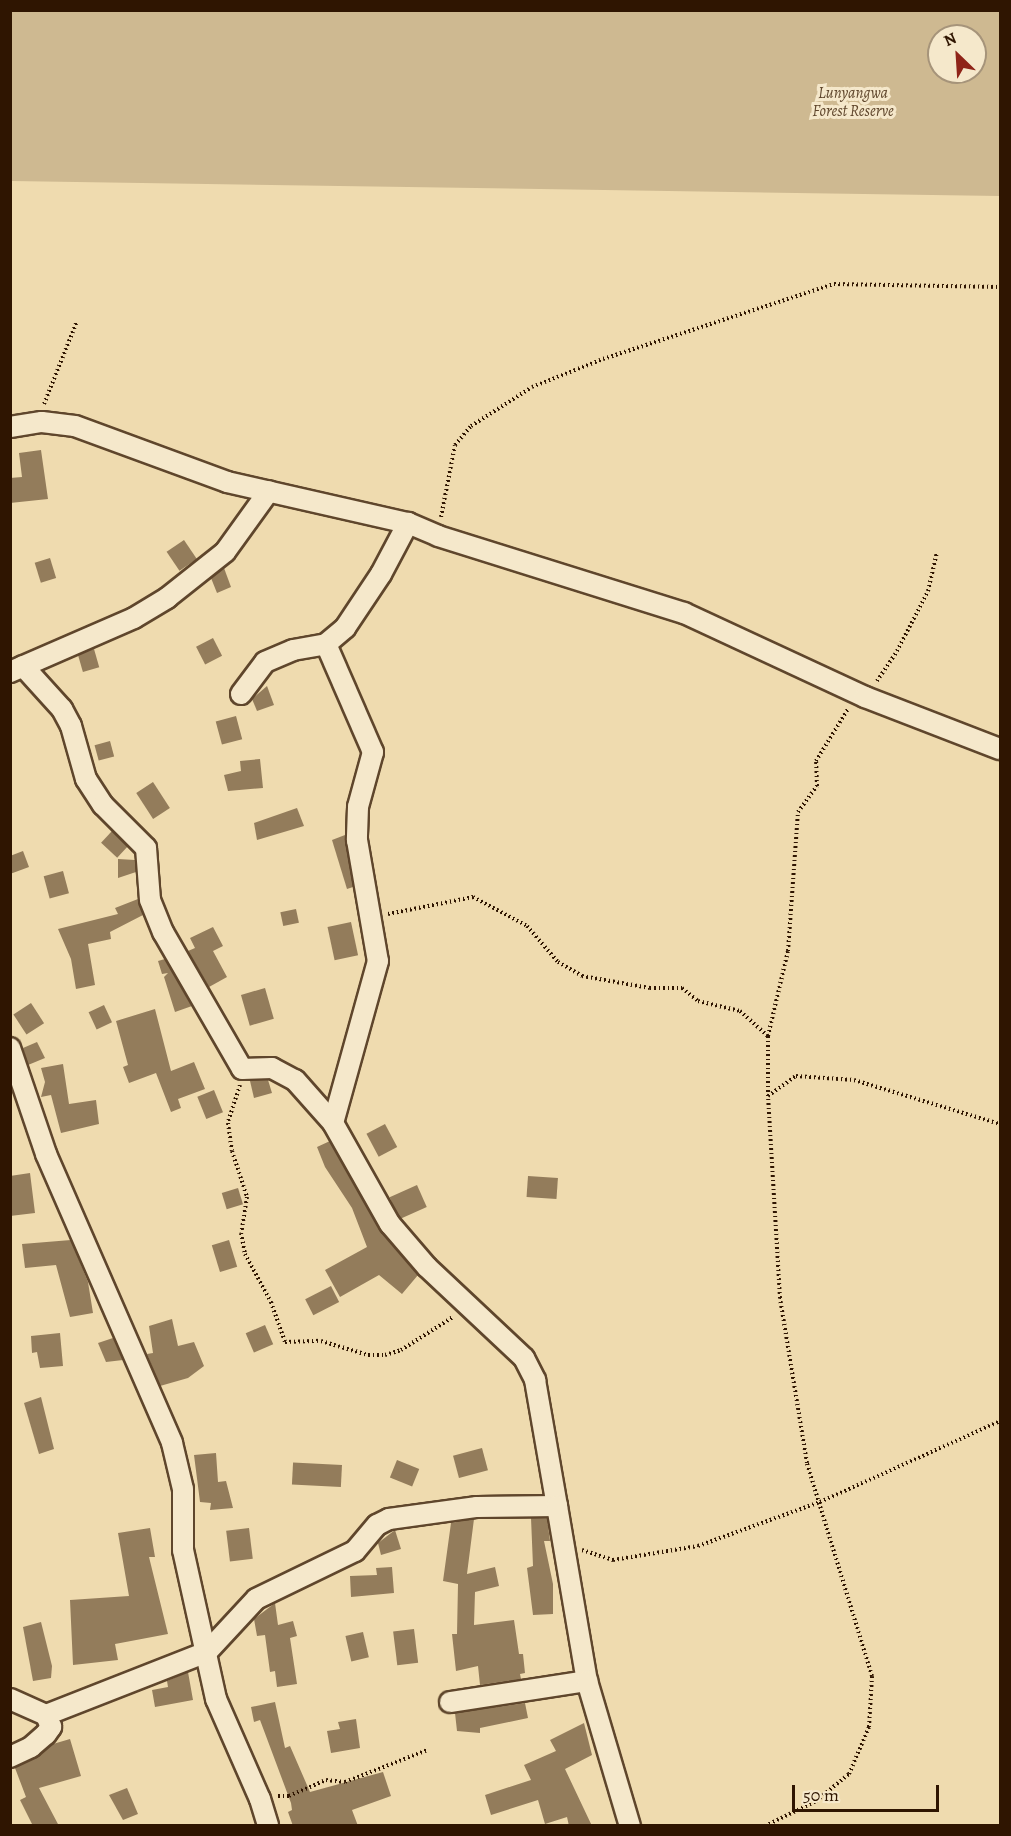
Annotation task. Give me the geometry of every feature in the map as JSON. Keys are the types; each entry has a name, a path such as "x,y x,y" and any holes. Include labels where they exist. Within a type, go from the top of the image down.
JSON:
{"street":[{"path":"10,427 42,422 75,426 227,482 408,523 438,536 684,613 866,698 1000,749"},
{"path":"269,491 225,552 198,577 134,618 17,669 62,709 71,726 86,778 103,805 146,848 150,900 163,932 242,1069 272,1068 286,1073 333,1123 390,1224 427,1267 524,1358 535,1380 587,1681 630,1826"},
{"path":"241,694 265,662 293,650 326,644 345,628 366,599 408,523"},
{"path":"326,644 373,752 358,807 357,840 378,972 367,996 333,1123"},
{"path":"10,1048 46,1154 172,1443 183,1489 183,1550 216,1699 260,1799 268,1826"},
{"path":"46,1715 207,1652 256,1599 355,1551 366,1541 372,1529 389,1520 477,1507 557,1506"},
{"path":"450,1702 587,1681"},
{"path":"10,1699 46,1715 51,1727 31,1747 10,1756"}],"path":[{"path":"438,536 455,445 471,426 532,387 603,359 834,284 1000,287"},
{"path":"42,422 41,411 77,321"},
{"path":"765,1826 816,1801 849,1774 869,1727 872,1676 807,1463 780,1298 768,1096 768,1036 788,951 798,812 817,786 816,761 850,706 866,698 897,651 927,591 937,552"},
{"path":"370,912 393,914 473,897 527,926 558,962 582,976 650,988 682,988 698,1001 740,1011 768,1036"},
{"path":"242,1069 228,1123 232,1151 246,1197 241,1233 245,1254 271,1302 285,1342 321,1341 368,1355 385,1356 401,1350 470,1306"},
{"path":"768,1096 796,1076 854,1080 1000,1124"},
{"path":"562,1544 614,1560 645,1557 698,1546 820,1502 1000,1421"},
{"path":"260,1799 289,1797 326,1780 345,1782 427,1750"}],"green space":[{"name":"Lunyangwa Forest Reserve","path":"11,10 1000,11 1000,196 11,181"}],"building":[{"path":"41,450 48,499 10,503 10,478 22,477 19,453"},
{"path":"184,540 197,559 179,571 167,552"},
{"path":"50,558 56,578 41,583 35,563"},
{"path":"224,568 231,587 217,593 211,578"},
{"path":"213,638 222,656 205,664 196,647"},
{"path":"94,649 99,667 83,672 78,654"},
{"path":"267,686 274,705 257,711 252,699"},
{"path":"236,716 242,739 222,745 216,721"},
{"path":"110,741 114,756 99,761 95,745"},
{"path":"260,759 263,788 228,791 224,775 241,771 240,761"},
{"path":"153,782 170,808 153,819 136,793"},
{"path":"297,808 304,826 257,840 254,823"},
{"path":"112,831 128,846 117,858 101,843"},
{"path":"345,835 353,887 347,889 332,840"},
{"path":"23,851 29,867 10,874 10,856"},
{"path":"118,859 135,860 136,872 118,878"},
{"path":"63,871 69,893 50,898 44,876"},
{"path":"138,899 143,915 110,932 111,939 88,944 95,985 76,989 71,959 58,929 118,914 115,908"},
{"path":"296,909 299,923 283,926 280,912"},
{"path":"351,922 358,955 335,960 328,927"},
{"path":"213,927 223,946 213,951 227,977 209,987 188,951 195,948 190,938"},
{"path":"165,959 192,1006 175,1012 164,977 168,973 162,974 158,961"},
{"path":"265,988 274,1019 250,1026 241,995"},
{"path":"31,1003 44,1023 26,1035 13,1014"},
{"path":"104,1005 112,1022 97,1029 89,1012"},
{"path":"155,1009 171,1071 194,1062 205,1089 178,1099 181,1108 171,1112 156,1073 129,1083 123,1067 128,1065 116,1021"},
{"path":"37,1042 45,1058 28,1065 23,1048"},
{"path":"63,1064 69,1104 96,1100 99,1124 61,1133 51,1095 41,1097 45,1082 41,1068"},
{"path":"268,1080 272,1093 254,1098 250,1081"},
{"path":"214,1090 223,1112 206,1119 197,1097"},
{"path":"385,1124 397,1147 379,1157 366,1134"},
{"path":"330,1141 380,1230 418,1275 402,1294 379,1275 340,1297 325,1270 367,1247 352,1208 325,1167 317,1147"},
{"path":"30,1173 35,1213 10,1216 10,1176"},
{"path":"528,1176 558,1178 556,1199 527,1197"},
{"path":"417,1185 427,1207 399,1219 390,1197"},
{"path":"238,1188 243,1204 227,1209 222,1193"},
{"path":"71,1240 88,1282 93,1313 70,1317 56,1265 25,1268 22,1244"},
{"path":"229,1240 237,1267 220,1272 212,1245"},
{"path":"331,1286 339,1302 313,1315 305,1299"},
{"path":"172,1319 178,1346 194,1342 204,1366 188,1378 160,1386 147,1354 153,1353 149,1326"},
{"path":"265,1325 273,1344 254,1353 246,1333"},
{"path":"60,1333 63,1366 40,1368 37,1352 32,1353 31,1336"},
{"path":"113,1338 123,1360 106,1362 98,1343"},
{"path":"41,1397 54,1449 39,1454 24,1403"},
{"path":"482,1448 488,1470 459,1478 453,1456"},
{"path":"216,1453 218,1482 226,1481 233,1508 210,1510 211,1503 200,1502 194,1455"},
{"path":"397,1460 419,1469 412,1487 390,1478"},
{"path":"293,1462 342,1465 341,1487 292,1484"},
{"path":"531,1518 547,1518 550,1541 544,1541 553,1584 553,1614 533,1615 527,1568 533,1566"},
{"path":"474,1519 467,1574 495,1567 499,1586 475,1592 474,1625 514,1620 519,1654 523,1654 525,1673 520,1674 521,1679 480,1685 478,1666 456,1671 452,1634 457,1634 458,1584 443,1581 451,1523"},
{"path":"150,1528 155,1557 149,1557 168,1634 115,1644 118,1660 73,1665 70,1600 129,1596 118,1533"},
{"path":"249,1528 253,1559 230,1562 226,1531"},
{"path":"395,1530 401,1549 381,1555 378,1543"},
{"path":"392,1567 394,1593 351,1597 350,1576 377,1575 376,1568"},
{"path":"275,1603 278,1625 293,1621 297,1636 290,1638 297,1684 277,1687 275,1671 270,1672 265,1635 257,1636 254,1619"},
{"path":"41,1622 52,1666 51,1678 33,1681 23,1627"},
{"path":"414,1629 418,1663 397,1665 393,1632"},
{"path":"363,1632 369,1657 351,1661 345,1636"},
{"path":"188,1672 193,1700 155,1707 152,1690 168,1687 167,1681"},
{"path":"275,1702 285,1748 290,1746 310,1792 383,1772 391,1796 352,1810 358,1826 293,1826 288,1812 292,1810 291,1803 260,1720 254,1722 251,1707"},
{"path":"525,1703 528,1718 480,1728 480,1733 457,1731 455,1713"},
{"path":"356,1719 360,1748 331,1753 327,1731 340,1729 338,1722"},
{"path":"584,1723 592,1755 565,1769 592,1826 569,1826 567,1817 545,1824 538,1800 491,1815 485,1795 531,1780 524,1765 556,1751 550,1740"},
{"path":"70,1739 81,1776 39,1788 59,1826 33,1826 20,1800 26,1797 15,1768 53,1744"},
{"path":"127,1788 138,1814 123,1820 109,1795"}]}
